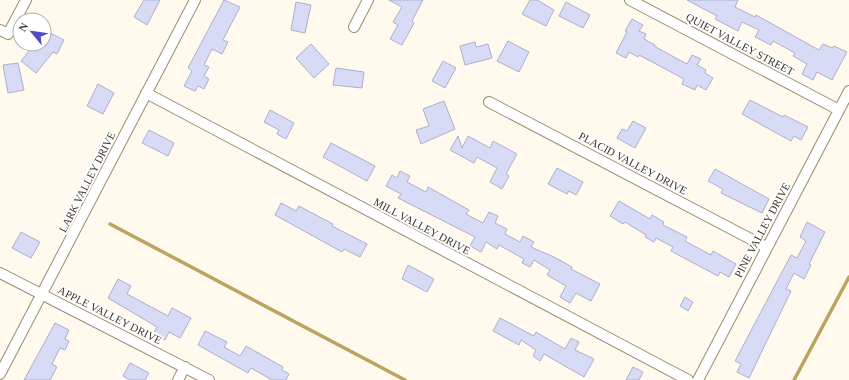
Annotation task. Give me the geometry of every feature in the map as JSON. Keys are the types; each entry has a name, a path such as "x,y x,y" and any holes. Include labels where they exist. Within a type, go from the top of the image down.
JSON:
{"street":[{"path":"4,32 26,0"},
{"name":"LARK VALLEY DRIVE","path":"0,374 195,0"},
{"path":"354,27 368,0"},
{"name":"QUIET VALLEY STREET","path":"630,0 839,110"},
{"name":"PINE VALLEY DRIVE","path":"698,380 766,247 849,91"},
{"name":"MILL VALLEY DRIVE","path":"146,93 688,380"},
{"name":"PLACID VALLEY DRIVE","path":"490,102 766,247"},
{"name":"APPLE VALLEY DRIVE","path":"0,273 209,380"},
{"path":"178,380 185,367"}],"building":[{"path":"144,0 160,0 147,25 134,17"},
{"path":"224,0 240,7 223,40 228,42 222,54 212,49 204,65 209,67 204,76 209,79 204,89 198,86 195,91 184,86 192,71 188,68"},
{"path":"389,0 423,0 412,21 414,23 402,45 390,39 398,25 393,22 402,7"},
{"path":"530,0 537,0 554,10 546,26 522,14"},
{"path":"687,0 738,0 735,7 755,17 756,15 819,50 823,44 832,48 834,46 847,52 832,80 817,72 813,80 802,74 807,64 793,56 795,53 773,41 771,45 755,37 759,30 742,22 738,31 715,19 717,16"},
{"path":"296,2 311,5 305,33 291,30"},
{"path":"566,2 590,15 583,28 559,16"},
{"path":"632,19 643,25 639,31 646,34 644,39 655,45 654,46 687,64 692,55 701,59 697,65 706,70 705,73 713,78 706,90 697,85 695,90 682,84 684,79 639,55 638,57 629,52 626,58 616,53 627,32 625,31"},
{"path":"52,34 64,40 57,54 53,52 36,73 21,61 28,52 52,52"},
{"path":"508,41 529,52 519,72 497,61"},
{"path":"475,42 476,47 488,44 492,58 465,65 460,46"},
{"path":"311,44 329,64 314,78 296,58"},
{"path":"443,61 456,68 445,88 432,81"},
{"path":"18,63 24,90 8,93 3,65"},
{"path":"336,68 364,72 362,88 333,85"},
{"path":"98,84 114,93 103,114 87,106"},
{"path":"750,100 783,117 784,115 808,127 801,140 794,136 791,141 742,114"},
{"path":"444,101 455,129 421,144 416,130 429,126 423,109"},
{"path":"270,110 294,123 286,139 277,134 279,130 264,122"},
{"path":"633,121 646,128 635,148 617,138 622,129 627,131"},
{"path":"149,130 174,143 168,156 142,143"},
{"path":"458,136 462,148 468,136 490,148 493,141 517,154 506,174 509,176 502,189 490,182 497,168 477,157 474,163 450,150"},
{"path":"331,143 375,166 367,181 323,157"},
{"path":"557,168 583,182 576,195 569,191 567,194 548,184"},
{"path":"715,169 769,199 762,213 721,193 723,189 708,181"},
{"path":"400,171 410,176 407,182 426,192 428,187 469,210 466,214 483,223 489,212 498,216 495,223 507,229 505,234 520,242 523,236 534,242 531,247 556,258 572,267 571,269 600,284 591,301 576,293 570,303 560,297 566,286 547,275 550,270 534,260 530,267 522,263 524,259 499,245 497,249 486,242 481,252 470,246 475,237 398,198 401,194 386,186 392,175 397,178"},
{"path":"619,201 650,219 652,215 664,222 663,225 687,237 685,241 711,255 713,251 736,264 729,277 720,272 718,276 671,251 673,247 656,238 654,242 645,237 646,235 625,222 623,224 610,216"},
{"path":"281,203 296,211 299,206 333,224 332,226 367,244 360,257 344,249 342,252 275,215"},
{"path":"807,222 825,232 809,264 811,265 804,279 794,273 786,289 791,291 749,378 737,372 741,364 735,361 791,255 797,258 806,241 800,237"},
{"path":"21,232 40,242 31,258 12,248"},
{"path":"408,265 434,279 427,292 402,279"},
{"path":"118,279 131,286 127,294 168,316 172,308 191,318 180,338 169,332 165,340 153,334 157,327 108,298"},
{"path":"685,297 693,302 688,311 680,306"},
{"path":"500,318 534,336 536,332 565,349 571,338 579,342 575,350 594,359 584,377 544,354 540,361 533,356 536,350 521,340 519,345 493,331"},
{"path":"55,323 69,330 65,339 69,341 65,350 60,348 52,364 57,367 50,380 24,380"},
{"path":"205,331 227,342 224,347 240,356 246,346 283,367 282,370 289,374 286,380 272,380 251,368 248,373 198,345"},
{"path":"130,363 149,373 145,380 130,380 123,376"},
{"path":"633,367 643,372 639,380 626,380"}],"waterway":[{"path":"110,224 405,380"},
{"path":"794,380 849,277"}]}
